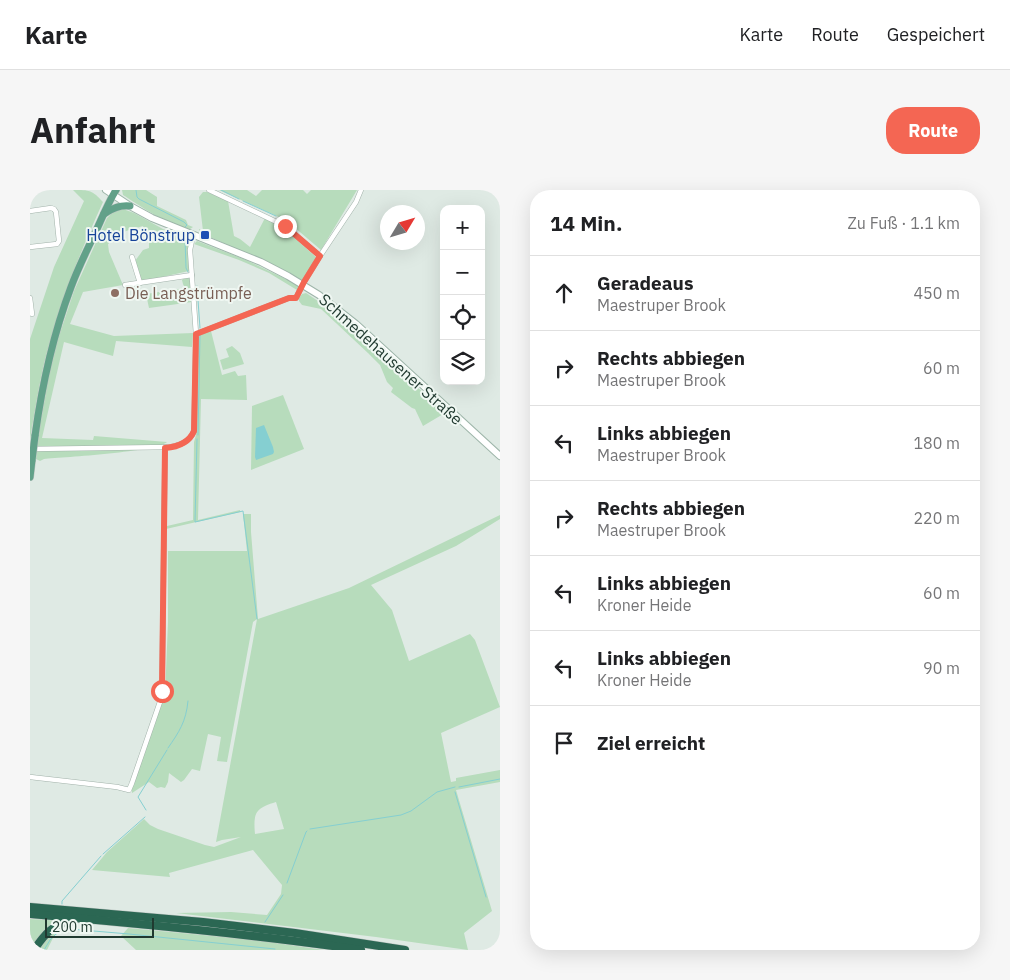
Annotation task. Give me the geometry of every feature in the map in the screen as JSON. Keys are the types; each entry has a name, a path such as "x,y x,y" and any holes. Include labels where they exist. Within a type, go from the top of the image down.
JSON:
{"highway":[{"path":"30,907 193,921 275,935"},
{"path":"30,914 275,935 406,950"},
{"path":"34,950 54,927 70,921 101,921"},
{"path":"285,936 361,950"}],"main road":[{"name":"Schmedehausener Straße","path":"106,190 114,193 130,206 152,218 261,262 303,284 330,302 500,456"},
{"path":"30,477 41,397 57,332 71,288 114,193"},
{"path":"104,214 116,207 130,206"}],"street":[{"path":"209,190 285,226 320,256"},
{"path":"196,334 289,298 296,298 320,256 356,202 361,190"},
{"path":"30,211 54,209 56,212 59,241 57,244 30,247"},
{"path":"30,449 165,448 176,446 192,436 194,431 196,334 190,250 193,235"},
{"path":"132,257 140,283"},
{"path":"125,286 192,275"},
{"path":"30,298 32,314"},
{"path":"30,777 117,787 128,790 132,783 161,699 162,691 165,448"}],"green space":[{"path":"73,190 90,192 103,202 71,278 52,336 41,377 30,439 30,339 54,267 84,201"},
{"path":"122,190 146,190 157,197 157,206 186,220 188,225 193,227 190,229 183,228 166,221 123,195"},
{"path":"219,190 247,190 256,196 262,190 303,190 307,194 311,190 357,190 321,250 287,221"},
{"path":"203,192 228,201 234,236 250,247 265,218 282,227 316,257 304,279 301,280 199,232 199,229 203,231 199,197"},
{"path":"123,209 163,229 188,238 189,271 144,281 141,280 135,261 143,250 149,248 149,242 143,226 126,231 108,244 109,252 123,285 83,292 70,324 114,336 193,333 192,347 116,341 113,356 64,342 42,438 93,440 94,436 167,442 146,449 44,459 40,461 36,459 38,437 49,375 58,339 74,291 107,218 114,211"},
{"path":"197,241 246,260 298,285 298,288 297,290 269,273 239,260 194,244"},
{"path":"184,278 191,280 192,302 149,308 146,294 185,288 182,280"},
{"path":"306,293 336,313 357,331 445,413 423,426 415,409 391,392 393,388 387,382 380,365 368,353 321,309 302,305 299,298 302,294"},
{"path":"211,331 222,375 235,371 238,376 246,375 247,400 201,399 198,520 240,510 240,512 166,529 167,526 193,520 198,336"},
{"path":"232,346 240,353 244,364 223,370 220,360 229,357 226,349"},
{"path":"283,395 304,449 251,470 252,406"},
{"path":"243,514 251,514 258,619 349,588 500,515 500,519 456,546 371,585 392,610 409,661 470,634 475,640 500,707 441,733 451,782 456,781 456,778 500,770 500,782 456,790 492,911 464,933 468,950 176,913 231,912 267,915 281,894 282,885 253,850 169,873 170,877 92,870 107,852 144,819 158,829 214,847 241,837 216,842 257,619 253,622 227,762 217,761 221,737 208,734 200,771 192,769 181,782 169,773 165,788 157,788 149,782 132,793 132,788 165,695 168,551 247,551","holes":["276,802 284,829 255,834 255,816 257,812 264,806"]},
{"path":"30,919 65,921 30,950"},
{"path":"128,928 256,940 324,950 136,950 121,936"},
{"path":"53,931 55,934 47,950 37,950"}],"water":[{"path":"264,425 274,452 256,460 256,428"}],"waterway":[{"path":"136,190 139,199 184,222 187,225 185,227"},
{"path":"221,190 239,199"},
{"path":"243,201 276,216"},
{"path":"185,238 186,268 188,272"},
{"path":"197,286 200,328"},
{"path":"198,435 200,335"},
{"path":"197,439 195,522 243,511 257,619"},
{"path":"168,748 186,715 188,701"},
{"path":"146,810 138,797 167,750"},
{"path":"459,787 500,779"},
{"path":"310,829 401,815 411,811 437,792 455,787"},
{"path":"455,792 486,897"},
{"path":"103,854 145,817"},
{"path":"287,883 307,831"},
{"path":"62,904 62,901 101,856"},
{"path":"265,922 283,895"},
{"path":"44,950 56,934 70,929 275,949"}],"place":[{"name":"Hotel Bönstrup","path":"205,235"},
{"name":"Die Langstrümpfe","path":"115,293"}],"route":[{"path":"162,691 165,448 176,446 188,440 194,431 196,334 289,298 296,298 320,256 285,226"}]}
